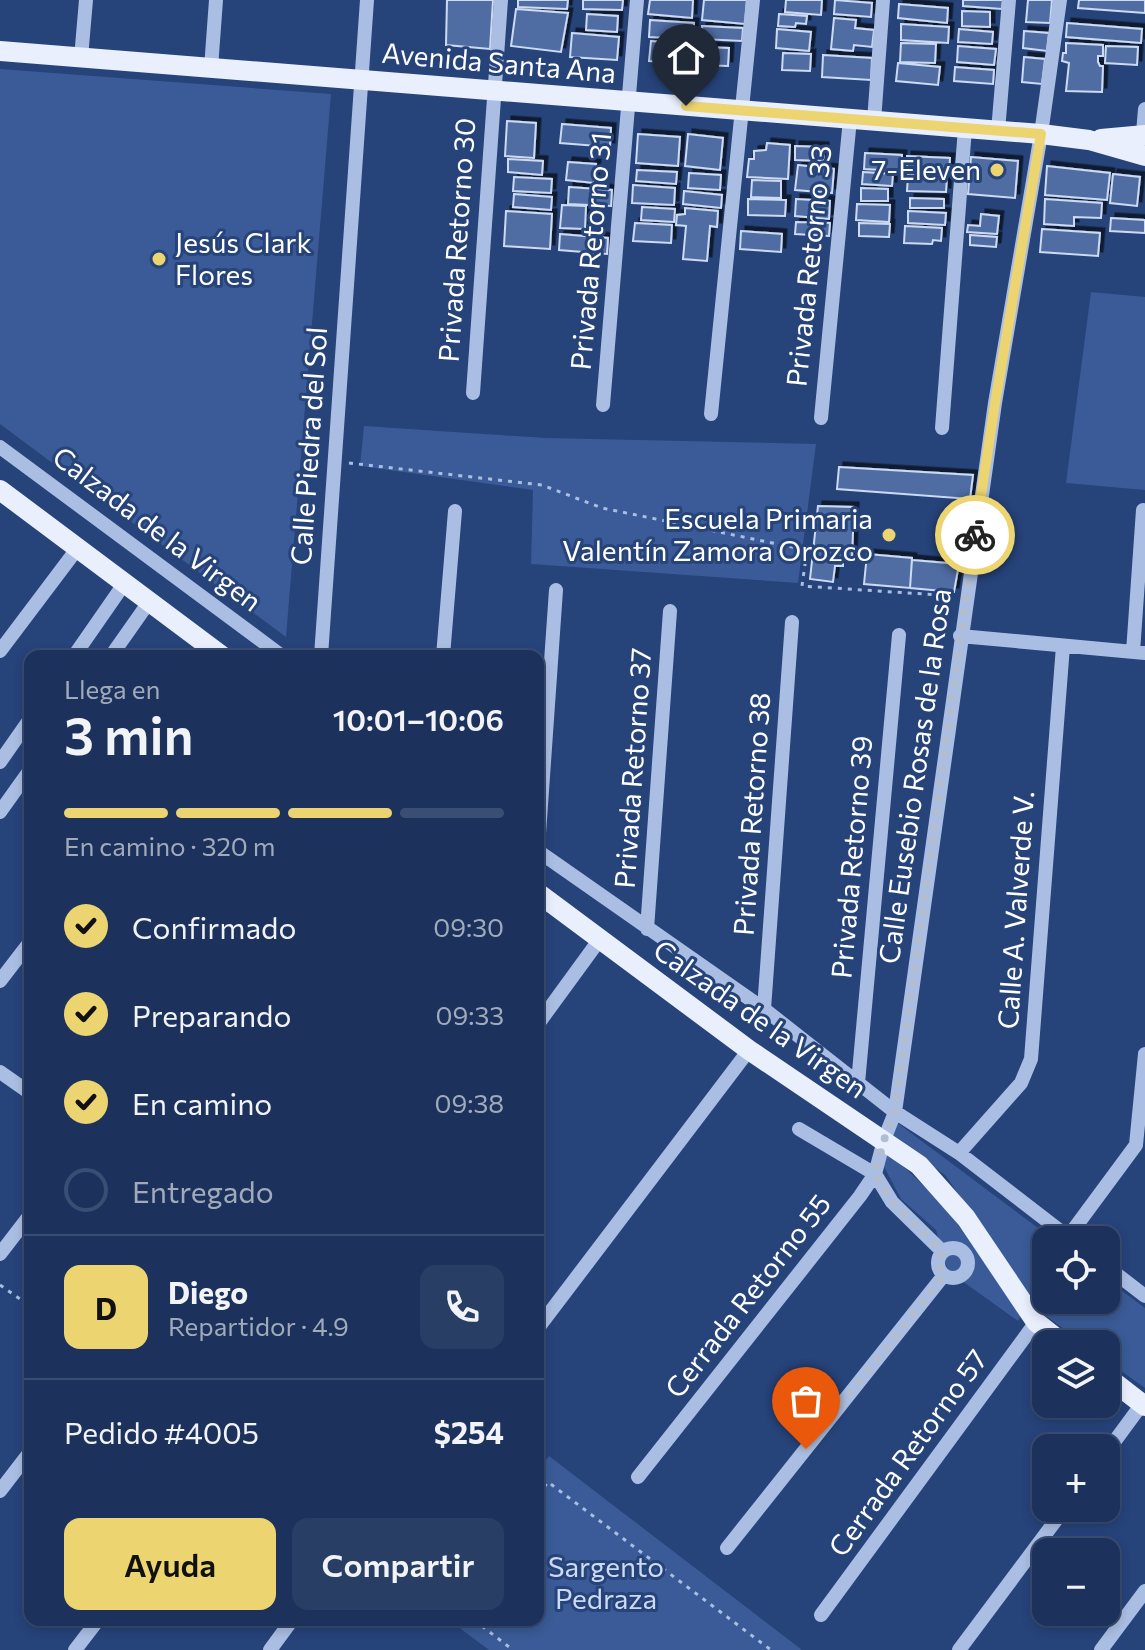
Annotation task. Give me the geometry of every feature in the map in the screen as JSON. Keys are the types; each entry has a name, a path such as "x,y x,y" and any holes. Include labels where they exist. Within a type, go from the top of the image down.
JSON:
{"main road":[{"name":"Avenida Santa Ana","path":"0,51 1041,134 1143,146"},
{"path":"0,490 214,650"},
{"name":"Calzada de la Virgen","path":"544,897 749,1050 919,1165 966,1218 1036,1322 1046,1330"},
{"path":"1120,1387 1144,1405"}],"street":[{"path":"81,58 86,0"},
{"path":"211,68 216,0"},
{"name":"Calle Piedra del Sol","path":"321,650 367,0"},
{"name":"Privada Retorno 30","path":"473,393 501,0"},
{"name":"Privada Retorno 31","path":"603,405 637,0"},
{"path":"711,414 753,0"},
{"path":"874,121 883,0"},
{"path":"998,131 1009,0"},
{"name":"Calle Eusebio Rosas de la Rosa","path":"884,1140 895,1112 960,636 1060,0"},
{"path":"1143,146 1145,109"},
{"name":"Privada Retorno 33","path":"821,418 850,119"},
{"path":"942,428 965,128"},
{"name":"Calzada de la Virgen","path":"0,447 274,650"},
{"path":"960,636 1139,652 1143,510"},
{"path":"443,650 455,511"},
{"path":"0,651 77,549"},
{"path":"78,650 124,584"},
{"path":"544,763 556,590"},
{"path":"115,650 149,602"},
{"name":"Privada Retorno 37","path":"647,929 670,611"},
{"name":"Privada Retorno 38","path":"764,1009 792,622"},
{"name":"Privada Retorno 39","path":"858,1083 899,635"},
{"name":"Calle A. Valverde V.","path":"959,1153 1021,1083 1031,1059 1063,646"},
{"path":"0,762 24,728"},
{"path":"0,812 24,778"},
{"name":"Calzada de la Virgen","path":"544,853 764,1009 895,1112 959,1153 1053,1226"},
{"path":"544,1016 600,939"},
{"path":"0,981 24,950"},
{"path":"544,1320 749,1050"},
{"path":"1079,1226 1136,1145 1145,1054"},
{"path":"0,1072 24,1089"},
{"path":"799,1129 875,1174 892,1202 943,1252"},
{"name":"Cerrada Retorno 55","path":"638,1477 860,1196 875,1174 884,1140"},
{"path":"0,1254 24,1223"},
{"path":"956,1248 962,1251 968,1263 963,1275 957,1278 944,1275 938,1264 943,1252 956,1248"},
{"path":"727,1548 944,1275"},
{"path":"1120,1277 1145,1296"},
{"name":"Cerrada Retorno 57","path":"821,1615 1036,1322"},
{"path":"1120,1435 1144,1405"},
{"path":"0,1491 24,1460"},
{"path":"959,1650 1055,1522"},
{"path":"1101,1650 1145,1591"},
{"path":"75,1650 93,1626"},
{"path":"270,1650 288,1626"}],"path":[{"path":"334,461 542,485 602,508 807,550 802,586 966,597"},
{"path":"0,1285 24,1302"},
{"path":"544,1487 548,1482 771,1650"},
{"path":"482,1626 513,1650"}],"green space":[{"name":"Jesús Clark Flores","path":"0,69 331,94 286,637 0,424"},
{"path":"1091,292 1145,297 1145,490 1066,483"},
{"path":"364,426 546,438 816,444 798,583 531,564 533,490 360,466"},
{"path":"895,1121 1035,1226 1032,1226 1032,1298 945,1175 887,1132"},
{"path":"886,1150 946,1207 1021,1316 1018,1321 948,1271 936,1230 901,1199 881,1161"},
{"path":"1120,1289 1145,1308 1145,1388 1120,1370 1120,1330 1065,1330 1043,1314 1120,1314"},
{"name":"Sargento Pedraza","path":"549,1456 802,1650 489,1650 457,1626 544,1626 544,1462"}],"building":[{"path":"447,0 493,0 490,49 446,45"},
{"path":"518,0 568,0 567,9 518,7"},
{"path":"583,0 623,0 622,10 583,9"},
{"path":"650,0 693,0 692,18 648,14"},
{"path":"704,0 747,0 745,24 702,20"},
{"path":"786,0 822,0 821,15 785,12"},
{"path":"835,0 872,3 871,17 834,14"},
{"path":"963,0 1003,0 1002,9 963,6"},
{"path":"1028,0 1052,0 1050,23 1026,22"},
{"path":"1079,0 1145,0 1145,13 1078,8"},
{"path":"899,4 948,8 947,23 898,18"},
{"path":"516,9 568,13 561,52 511,46"},
{"path":"962,11 990,12 990,27 962,26"},
{"path":"587,14 618,16 617,32 586,30"},
{"path":"779,14 807,16 806,24 778,26"},
{"path":"834,18 856,20 855,28 874,30 872,47 854,45 853,51 831,49"},
{"path":"650,20 694,23 693,39 649,37"},
{"path":"1067,23 1142,29 1141,43 1066,37"},
{"path":"901,24 949,27 948,43 901,40"},
{"path":"702,26 743,28 742,41 702,39"},
{"path":"777,29 811,32 809,51 776,48"},
{"path":"959,29 993,32 992,44 958,42"},
{"path":"1024,31 1049,33 1047,51 1023,48"},
{"path":"572,33 619,37 617,60 570,57"},
{"path":"651,41 678,43 677,63 649,61"},
{"path":"901,43 936,44 935,63 900,62"},
{"path":"1066,43 1103,45 1103,56 1098,56 1100,66 1103,66 1102,92 1066,91 1069,63 1062,61"},
{"path":"958,46 996,49 994,65 957,62"},
{"path":"1106,46 1138,47 1137,65 1105,63"},
{"path":"702,47 729,48 728,66 701,65"},
{"path":"783,53 811,54 810,71 782,70"},
{"path":"823,55 872,58 871,80 822,77"},
{"path":"1024,57 1045,59 1042,84 1022,82"},
{"path":"898,63 940,67 938,85 896,81"},
{"path":"955,67 994,70 993,84 954,81"},
{"path":"507,121 536,123 534,158 505,156"},
{"path":"562,124 611,128 610,147 560,143"},
{"path":"638,134 680,137 678,166 636,163"},
{"path":"688,134 723,138 720,170 685,166"},
{"path":"767,143 790,145 788,179 747,177 749,159 754,159 754,151 766,150"},
{"path":"795,146 824,147 824,161 795,160"},
{"path":"865,153 902,155 901,171 864,169"},
{"path":"907,156 950,158 949,173 907,171"},
{"path":"971,157 1018,161 1015,198 968,194"},
{"path":"508,159 543,161 542,175 508,172"},
{"path":"568,162 596,164 594,183 566,180"},
{"path":"798,165 834,169 832,193 795,190"},
{"path":"1047,166 1110,173 1107,200 1045,195"},
{"path":"637,170 677,172 676,184 636,181"},
{"path":"863,172 893,174 892,186 862,184"},
{"path":"689,173 721,175 720,190 688,188"},
{"path":"1113,174 1140,177 1137,206 1110,203"},
{"path":"908,175 947,176 946,192 907,191"},
{"path":"514,177 552,179 551,193 513,191"},
{"path":"752,180 781,181 781,198 751,197"},
{"path":"633,185 675,188 674,205 632,203"},
{"path":"569,187 612,190 611,206 568,204"},
{"path":"861,188 888,189 888,201 861,201"},
{"path":"684,191 722,195 721,208 683,204"},
{"path":"514,194 552,197 551,210 513,207"},
{"path":"910,198 944,199 944,208 910,208"},
{"path":"748,199 786,200 785,216 748,215"},
{"path":"796,199 830,201 829,219 795,216"},
{"path":"1045,199 1102,203 1101,218 1074,217 1074,226 1044,224"},
{"path":"857,204 890,205 889,222 856,220"},
{"path":"562,205 586,206 585,229 560,228"},
{"path":"642,207 675,209 674,222 641,220"},
{"path":"685,208 718,211 717,227 710,226 707,261 683,259 686,226 676,225 677,215 685,214"},
{"path":"506,211 552,214 550,249 504,246"},
{"path":"908,211 946,213 945,225 908,223"},
{"path":"981,214 999,216 997,234 967,232 968,225 980,226"},
{"path":"1111,218 1145,220 1145,233 1110,231"},
{"path":"796,222 830,223 829,236 795,234"},
{"path":"635,223 672,225 671,243 633,241"},
{"path":"859,223 890,224 889,237 859,236"},
{"path":"905,226 942,228 941,241 933,240 932,244 904,243"},
{"path":"1042,229 1100,233 1098,256 1040,252"},
{"path":"741,231 782,234 781,252 740,249"},
{"path":"560,234 608,238 607,254 559,250"},
{"path":"970,235 997,237 996,247 970,245"},
{"path":"839,467 973,475 970,499 837,489"},
{"path":"818,506 854,507 852,558 843,558 843,566 835,566 833,582 810,579"},
{"path":"867,554 912,558 910,588 864,584"},
{"path":"912,560 959,564 954,592 910,588"}],"way so far":[{"path":"806,1449 944,1275 938,1264 943,1252 892,1202 875,1174 895,1112 975,535"}],"place":[{"name":"7-Eleven","path":"997,170"},
{"name":"Jesús Clark Flores","path":"159,259"},
{"name":"Escuela Primaria Valentín Zamora Orozco","path":"889,535"}],"route":[{"path":"686,106 1041,134 975,535"}]}
